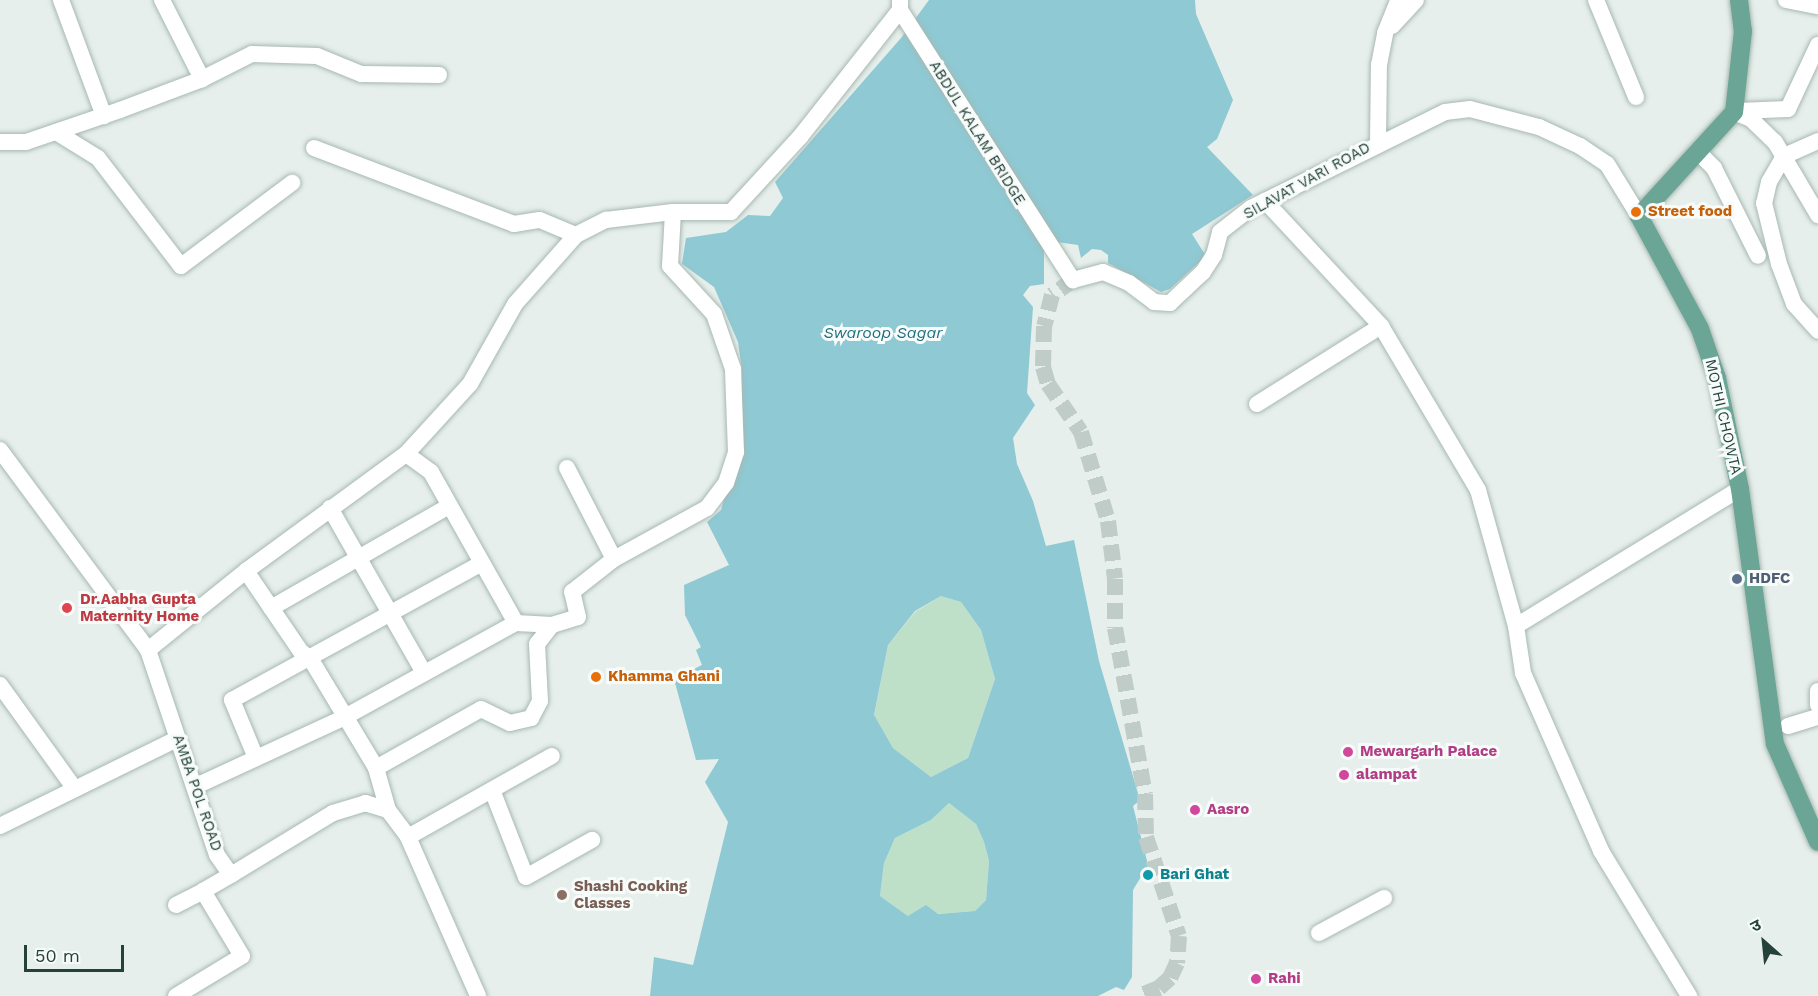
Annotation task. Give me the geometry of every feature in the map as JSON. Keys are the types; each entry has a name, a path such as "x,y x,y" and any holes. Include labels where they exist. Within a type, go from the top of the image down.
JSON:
{"main road":[{"path":"1639,216 1734,112 1743,31 1738,0"},
{"name":"MOTHI CHOWTA","path":"1639,216 1700,329 1717,378 1740,489 1775,744 1818,842"}],"street":[{"path":"62,0 104,116"},
{"path":"162,0 202,79"},
{"path":"1378,142 1376,112 1385,33 1398,0"},
{"path":"1385,33 1416,0"},
{"path":"1596,0 1636,97"},
{"path":"1786,0 1813,3"},
{"path":"148,650 246,571 406,454 470,384 515,304 576,235 606,220 673,212 732,213 800,137 900,5"},
{"name":"ABDUL KALAM BRIDGE","path":"900,5 1055,256 1073,280"},
{"path":"1734,112 1788,109 1818,45"},
{"path":"0,142 26,142 104,116 202,79 252,54 317,56 362,74 439,75"},
{"name":"SILAVAT VARI ROAD","path":"1073,280 1103,272 1129,283 1154,302 1170,303 1203,272 1214,255 1220,232 1265,201 1378,142 1445,112 1470,109 1539,127 1607,164 1639,216"},
{"path":"1734,112 1751,119 1784,156 1818,215"},
{"path":"56,132 98,158 181,266 292,183"},
{"path":"1818,141 1784,156 1769,182 1764,203 1767,224 1794,304 1818,331"},
{"path":"314,148 514,224 540,220 576,235"},
{"path":"1698,152 1714,168 1758,256"},
{"path":"1265,201 1381,326 1434,411 1466,476 1478,490 1516,626 1523,673 1601,851 1689,996"},
{"path":"196,786 343,718 516,623 552,625 578,617 572,592 614,559 707,508 726,483 736,452 738,419 733,369 714,314 670,266 673,212"},
{"path":"1257,404 1381,326"},
{"name":"AMBA POL ROAD","path":"0,450 148,650 177,739 196,786 217,855 231,875"},
{"path":"406,454 431,472 480,564 516,623"},
{"path":"567,468 614,559"},
{"path":"1516,626 1740,489"},
{"path":"271,608 358,556 449,506"},
{"path":"330,508 424,673"},
{"path":"256,758 232,700 480,564"},
{"path":"246,571 301,652 310,658 343,718 376,768 388,810 408,837 478,996"},
{"path":"376,768 481,709 510,723 531,718 540,701 537,644 552,625"},
{"path":"0,685 75,789"},
{"path":"1818,691 1818,705"},
{"path":"1788,726 1818,717"},
{"path":"0,826 177,739"},
{"path":"408,837 552,756"},
{"path":"492,790 526,877 592,840"},
{"path":"176,905 231,875 333,813 365,803 388,810"},
{"path":"176,996 242,956 203,891"},
{"path":"1319,933 1384,898"}],"green space":[{"path":"941,596 961,602 981,630 995,679 968,758 931,777 893,748 874,716 888,645 915,612"},
{"path":"949,803 976,824 984,842 989,861 986,900 975,911 908,916 880,896 884,863 895,838 931,820"}],"water":[{"name":"Swaroop Sagar","path":"929,0 1195,0 1196,14 1233,100 1217,139 1207,147 1253,195 1192,234 1206,256 1170,289 1161,292 1108,263 1108,255 1101,250 1092,249 1081,258 1078,245 1057,242 1044,250 1044,284 1030,286 1023,295 1033,307 1027,393 1035,405 1013,438 1017,464 1033,501 1046,546 1074,540 1099,661 1140,800 1133,806 1148,865 1133,890 1132,977 1124,990 1116,987 1098,996 650,996 654,957 693,965 728,822 705,782 719,759 696,760 674,679 702,665 696,650 701,647 685,615 684,585 729,565 707,522 721,510 740,440 742,371 738,342 714,287 682,264 686,238 726,232 748,215 770,216 783,198 775,182 901,38","holes":["941,596 961,602 981,630 995,679 968,758 931,777 893,748 874,715 888,645 915,611","949,803 976,824 984,842 989,861 986,900 975,911 938,914 926,905 908,916 880,896 884,863 895,838 931,820"]}],"tunnel":[{"path":"1073,280 1052,295 1044,326 1043,367 1048,384 1081,432 1108,521 1115,579 1115,628 1145,794 1146,837 1179,936 1177,963 1170,978 1159,988 1139,996"}],"place":[{"name":"Street food","path":"1636,212"},
{"name":"HDFC","path":"1737,579"},
{"name":"Dr.Aabha Gupta Maternity Home","path":"67,608"},
{"name":"Khamma Ghani","path":"596,677"},
{"name":"Mewargarh Palace","path":"1348,752"},
{"name":"alampat","path":"1344,775"},
{"name":"Aasro","path":"1195,810"},
{"name":"Bari Ghat","path":"1148,875"},
{"name":"Shashi Cooking Classes","path":"562,895"},
{"name":"Rahi","path":"1256,979"}]}
